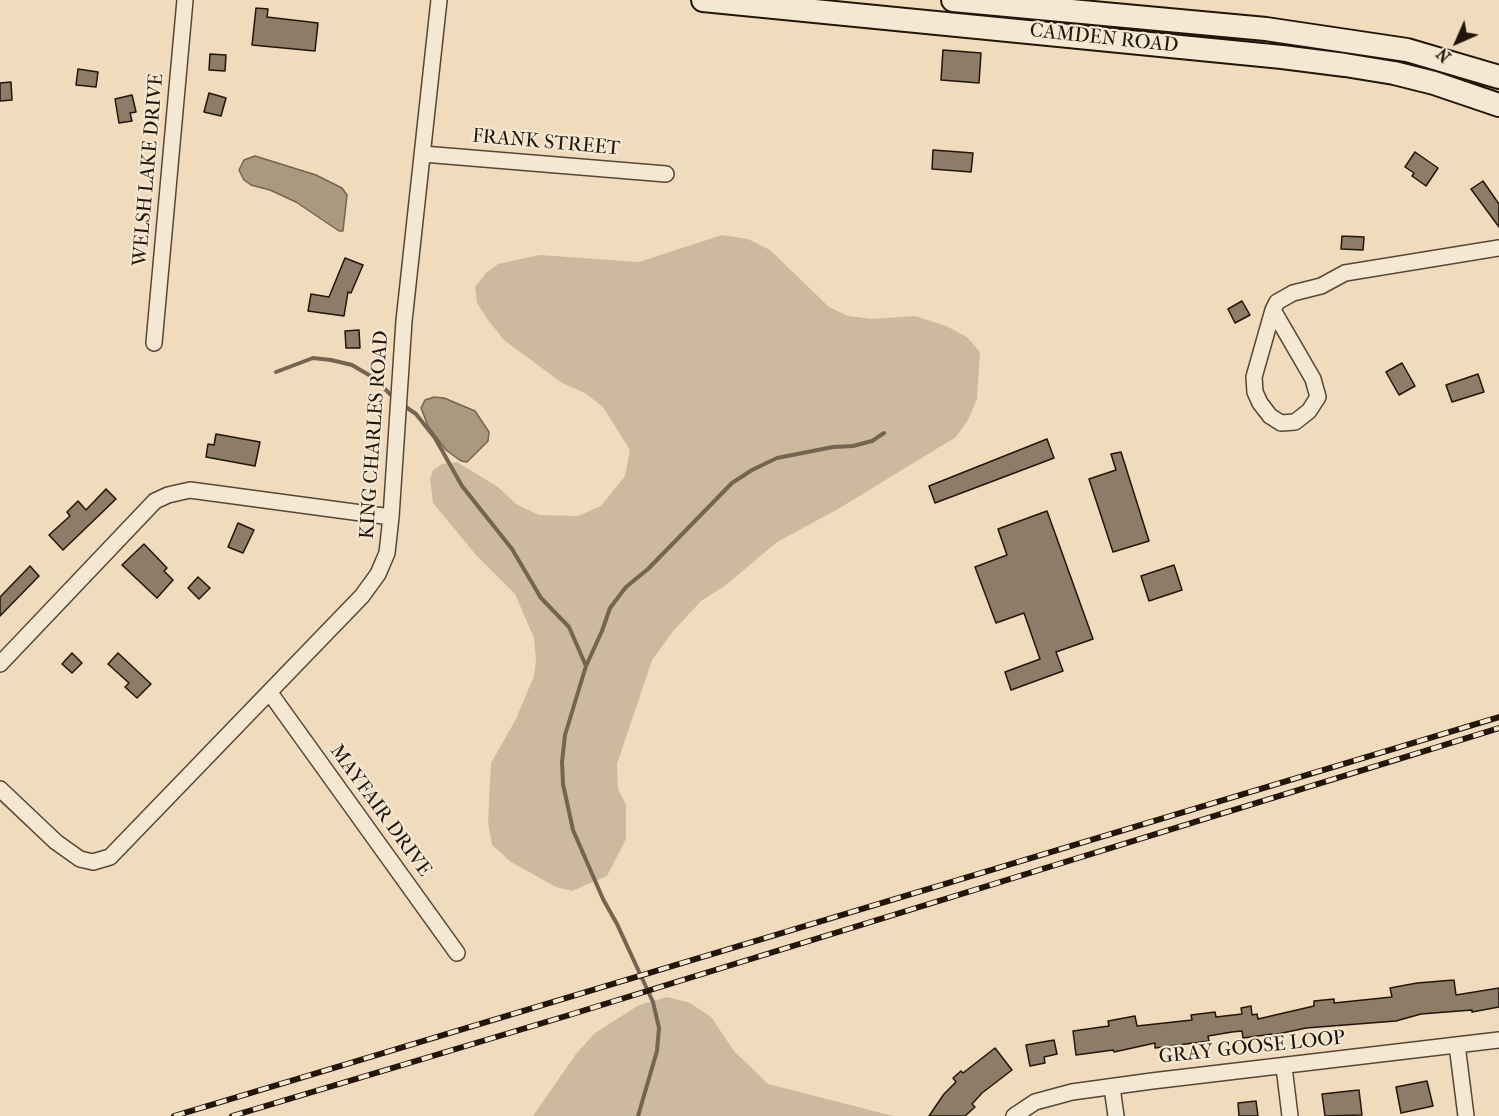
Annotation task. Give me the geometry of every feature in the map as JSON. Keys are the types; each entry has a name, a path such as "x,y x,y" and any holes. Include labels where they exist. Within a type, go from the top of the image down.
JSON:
{"main road":[{"name":"CAMDEN ROAD","path":"704,0 1293,58 1394,73 1460,91 1499,105"},
{"name":"CAMDEN ROAD","path":"953,0 1266,29 1421,53 1499,77"},
{"path":"1068,36 1087,23 1202,34 1214,24"},
{"path":"1227,51 1229,41 1237,36 1366,51 1421,53"}],"street":[{"name":"WELSH LAKE DRIVE","path":"154,343 185,0"},
{"name":"KING CHARLES ROAD","path":"0,789 56,842 80,859 93,862 110,856 270,693 368,589 378,574 387,553 391,517 404,321 439,0"},
{"name":"FRANK STREET","path":"423,154 666,174"},
{"path":"1273,310 1313,379 1318,397 1309,411 1295,422 1281,423 1270,416 1255,392 1254,377 1273,310 1277,302 1293,293 1321,286 1345,273 1499,248"},
{"path":"0,664 155,501 168,495 190,490 391,517"},
{"name":"MAYFAIR DRIVE","path":"270,693 457,953"},
{"name":"GRAY GOOSE LOOP","path":"1014,1116 1035,1102 1072,1092 1499,1040"},
{"path":"1457,1045 1466,1116"},
{"path":"1284,1067 1290,1116"},
{"path":"1112,1087 1116,1116"}],"shaded area":[{"path":"255,156 316,175 342,188 347,195 343,231 339,231 296,202 270,190 251,185 244,180 239,170 244,160"},
{"path":"722,235 748,239 770,250 829,307 848,316 872,319 915,316 946,326 967,337 980,352 977,399 968,420 956,437 838,509 777,542 726,585 701,601 674,630 652,660 617,764 618,789 626,805 626,839 607,876 572,891 556,887 511,862 492,845 488,822 491,763 516,719 534,676 536,660 534,638 515,594 476,555 433,503 430,479 433,470 442,464 457,462 498,487 516,504 539,515 578,516 601,506 625,476 630,450 603,407 585,393 562,383 504,340 477,303 475,287 486,273 498,264 540,255 639,262"},
{"path":"434,397 444,398 475,411 489,432 488,441 467,462 461,461 446,450 428,426 421,408 425,400"},
{"path":"667,997 690,1003 711,1017 734,1051 768,1084 893,1116 533,1116 576,1054 595,1033 639,1005"}],"building":[{"path":"256,8 268,9 267,17 318,23 315,51 252,45"},
{"path":"943,50 981,53 979,83 941,80"},
{"path":"210,54 226,55 225,71 209,70"},
{"path":"78,69 98,72 96,87 76,85"},
{"path":"11,82 12,100 0,101 0,83"},
{"path":"209,93 226,98 221,116 204,112"},
{"path":"132,95 136,112 130,113 132,121 119,123 115,99"},
{"path":"933,150 973,153 971,172 932,169"},
{"path":"1415,152 1438,168 1426,186 1412,176 1414,173 1405,167"},
{"path":"1483,181 1499,204 1499,227 1471,189"},
{"path":"1342,236 1364,237 1363,250 1341,249"},
{"path":"345,258 363,265 351,293 348,292 344,316 308,311 311,294 329,297"},
{"path":"1242,301 1250,315 1235,323 1228,309"},
{"path":"359,330 360,348 346,348 345,331"},
{"path":"1402,363 1415,386 1399,395 1386,372"},
{"path":"1478,374 1484,392 1452,402 1446,385"},
{"path":"216,434 260,442 255,466 206,457 208,444 214,445"},
{"path":"1047,439 1054,458 935,503 929,486"},
{"path":"1121,452 1149,541 1113,552 1089,479 1116,470 1111,454"},
{"path":"106,489 116,499 63,550 49,535 70,516 67,512 78,501 86,510"},
{"path":"1047,511 1093,639 1056,652 1063,671 1011,690 1005,672 1040,659 1024,613 996,623 975,567 1007,555 998,529"},
{"path":"238,523 254,530 243,553 228,547"},
{"path":"144,544 167,568 164,571 173,580 157,598 122,565"},
{"path":"1174,565 1182,590 1149,601 1141,576"},
{"path":"30,566 39,576 0,616 0,597"},
{"path":"198,577 210,588 199,599 188,588"},
{"path":"72,653 82,663 72,673 62,664"},
{"path":"118,653 151,684 137,698 125,687 129,683 108,664"},
{"path":"1454,980 1456,995 1499,988 1499,1007 1472,1012 1472,1010 1421,1014 1396,1021 1306,1028 1243,1038 1242,1031 1232,1032 1208,1036 1209,1041 1155,1048 1155,1043 1114,1052 1113,1050 1076,1055 1073,1031 1109,1026 1108,1021 1135,1016 1137,1026 1192,1020 1191,1015 1215,1012 1216,1017 1242,1014 1241,1008 1251,1006 1252,1015 1257,1014 1258,1019 1314,1006 1314,1001 1334,999 1334,1003 1392,997 1390,988"},
{"path":"1054,1040 1057,1054 1044,1057 1045,1063 1030,1066 1026,1045"},
{"path":"995,1048 1012,1070 982,1093 972,1104 975,1107 965,1116 929,1116 944,1094 956,1082 953,1078"},
{"path":"1427,1081 1433,1106 1401,1113 1396,1087"},
{"path":"1359,1090 1362,1115 1325,1116 1322,1094"},
{"path":"1256,1101 1258,1116 1239,1116 1238,1103"}],"waterway":[{"path":"276,372 313,358 331,360 352,365 374,378 395,399"},
{"path":"403,405 416,414 435,438 462,486 512,549 541,598 569,627 586,666"},
{"path":"638,1116 657,1051 659,1028 653,1002 603,899 573,830 563,784 562,762 565,735 586,666 610,608 626,587 648,569 732,483 777,458 833,447 853,446 872,441 884,433"}],"railway":[{"path":"174,1116 1499,717"},
{"path":"232,1116 566,1016 1499,728"}]}
